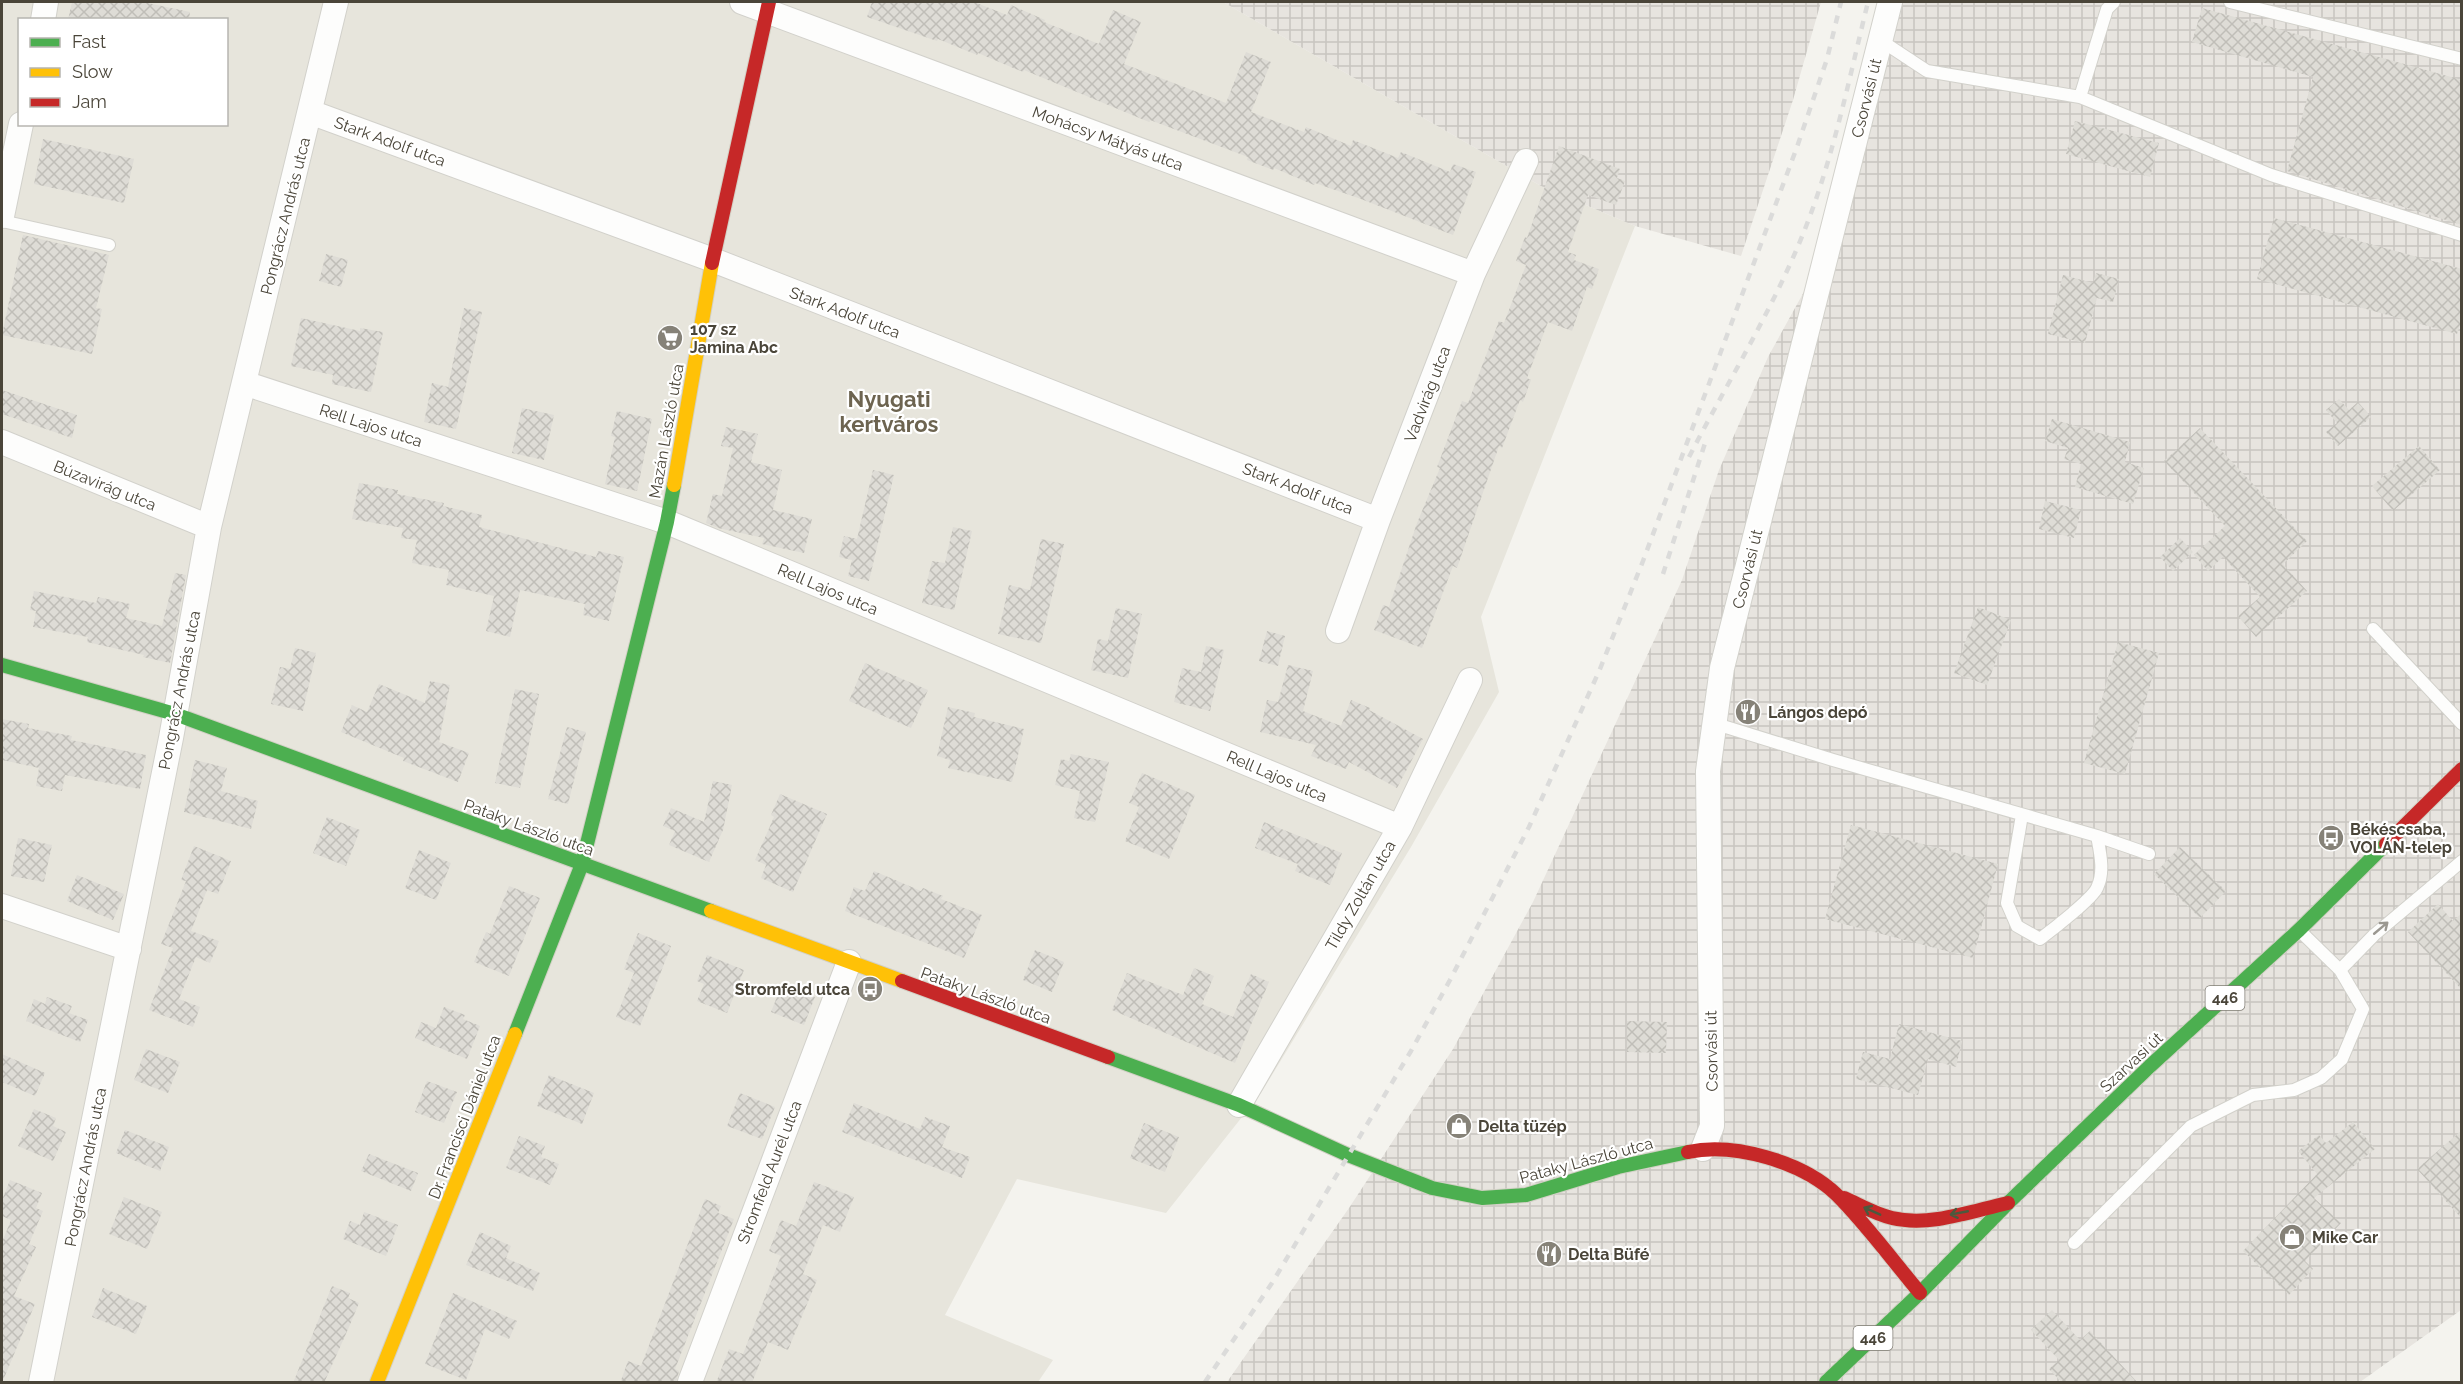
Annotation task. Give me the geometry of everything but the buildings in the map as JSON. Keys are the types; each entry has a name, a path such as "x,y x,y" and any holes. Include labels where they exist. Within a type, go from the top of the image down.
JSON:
{"street":[{"path":"43,18 46,2"},
{"name":"Pongrácz András utca","path":"41,1383 129,949 209,527 336,2"},
{"name":"Mohácsy Mátyás utca","path":"742,2 768,6 1473,274"},
{"name":"Csorvási út","path":"1703,1149 1712,1126 1708,771 1713,723 1722,668 1890,2"},
{"name":"Mazán László utca","path":"582,864 667,522 713,260 768,6"},
{"name":"Stark Adolf utca","path":"310,112 713,260 1378,520"},
{"path":"2,219 21,126"},
{"name":"Vadvirág utca","path":"1338,631 1378,520 1473,274 1526,161"},
{"name":"Rell Lajos utca","path":"244,383 667,522 1400,827"},
{"name":"Búzavirág utca","path":"2,442 209,527"},
{"name":"Pataky László utca","path":"2,665 175,714 1239,1105 1348,1155 1432,1188 1482,1198 1527,1195 1618,1167 1703,1149 1744,1152 1776,1160 1819,1181 1837,1195 1920,1293"},
{"name":"Tildy Zoltán utca","path":"1239,1105 1400,827 1470,680"},
{"name":"Szarvasi út","path":"1826,1383 1920,1293 2008,1203 2150,1066 2299,930 2462,769"},
{"name":"Dr. Francisci Dániel utca","path":"378,1383 582,864"},
{"path":"2,906 129,949"},
{"name":"Stromfeld Aurél utca","path":"690,1383 849,962"},
{"path":"1837,1195 1880,1215 1906,1220 1943,1216 2008,1203"}],"lane":[{"path":"2080,97 2107,9 2114,2"},
{"path":"2230,2 2462,59"},
{"path":"1880,40 1927,71 2080,97 2271,175 2462,235"},
{"path":"2,219 109,245"},
{"path":"2373,628 2462,724"},
{"path":"1713,723 2097,836 2149,854"},
{"path":"2022,814 2007,903 2017,926 2040,939 2062,922 2097,888 2102,862 2097,836"},
{"path":"2340,970 2374,935 2462,861"},
{"path":"2074,1243 2191,1126 2253,1095 2294,1090 2321,1078 2342,1059 2363,1009 2340,970 2299,930"}],"shaded area":[{"path":"2,2 1223,2 1541,186 1635,226 1481,617 1499,692 1411,847 1261,1093 1166,1213 1017,1179 945,1315 1053,1360 1038,1382 2,1382"},
{"path":"1223,2 1821,2 1793,100 1741,256 1635,226 1541,186"},
{"path":"1888,2 2461,2 2461,1310 2360,1382 1227,1382 1349,1208 1453,1049 1533,902 1682,580 1719,470 1768,357 1811,279"}],"railway":[{"path":"1205,1382 1272,1283 1411,1051 1529,827 1600,669 1643,561 1797,147 1827,59 1841,2"},
{"path":"1689,457 1763,319 1803,234 1832,148 1868,2"},
{"path":"1663,574 1707,437"}],"traffic: fast":[{"path":"515,1034 582,864 667,522 674,485"},
{"path":"2,665 175,714 711,911"},
{"path":"1826,1382 1920,1293 2008,1203 2150,1066 2299,930 2386,844"},
{"path":"1108,1057 1239,1105 1348,1155 1432,1188 1482,1198 1526,1195 1618,1167 1688,1152"}],"traffic: slow":[{"path":"674,485 712,263"},
{"path":"711,911 902,981"},
{"path":"377,1382 515,1034"}],"traffic: jam":[{"path":"712,263 769,2"},
{"path":"2386,844 2462,769"},
{"path":"902,981 1108,1057"},
{"path":"1688,1152 1726,1150 1767,1157 1787,1164 1823,1183 1848,1206 1920,1293"},
{"path":"1844,1198 1892,1218 1921,1221 1951,1217 2008,1203"}],"place":[{"name":"107 sz Jamina Abc","path":"670,338"},
{"name":"Lángos depó","path":"1748,712"},
{"name":"Békéscsaba, VOLÁN-telep","path":"2331,838"},
{"name":"Stromfeld utca","path":"870,989"},
{"name":"Delta tüzép","path":"1459,1126"},
{"name":"Mike Car","path":"2292,1237"},
{"name":"Delta Büfé","path":"1549,1254"}],"district":[{"name":"Nyugati kertváros","path":"889,412"}]}
